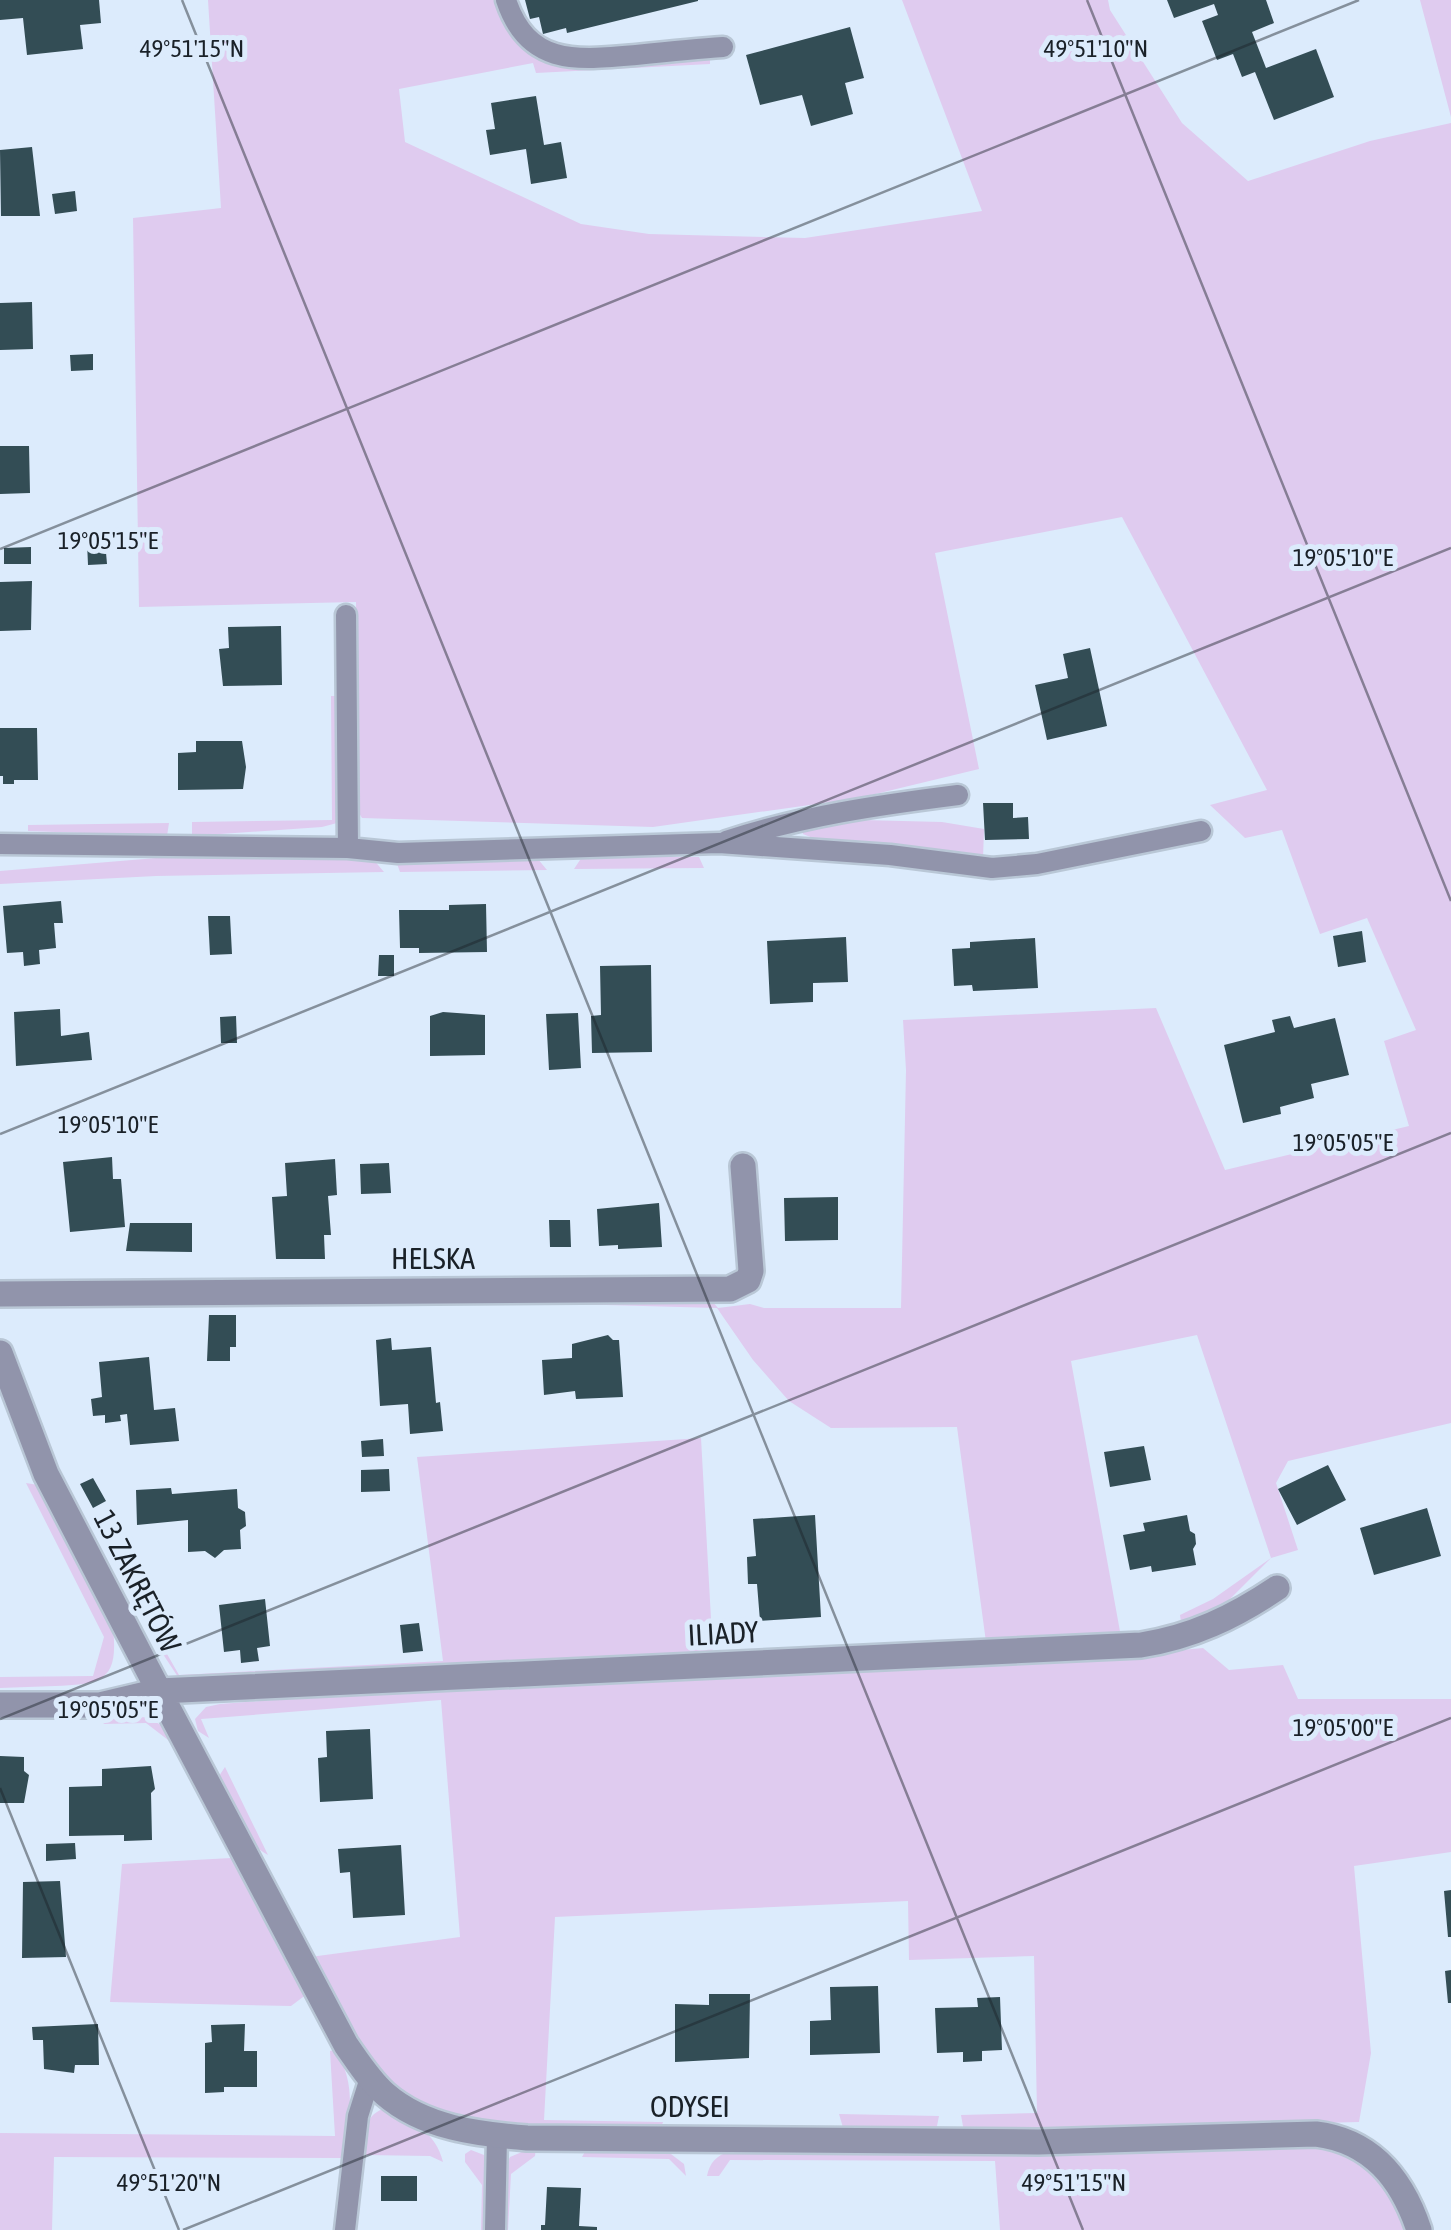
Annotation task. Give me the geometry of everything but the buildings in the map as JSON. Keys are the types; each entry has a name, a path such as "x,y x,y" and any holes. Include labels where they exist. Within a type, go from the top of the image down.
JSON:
{"street":[{"name":"HELSKA","path":"0,1294 730,1289 748,1280 751,1271 742,1166"},
{"name":"13 ZAKRĘTÓW","path":"0,1353 46,1474 159,1692 100,1705 0,1705"},
{"name":"ILIADY","path":"159,1692 1141,1645 1196,1632 1225,1620 1277,1588"},
{"name":"ODYSEI","path":"159,1692 346,2045 386,2095 422,2116 497,2136 1038,2142 1316,2134 1346,2140 1382,2163 1406,2196 1419,2230"}],"lane":[{"path":"506,0 515,23 537,47 568,58 723,46"},
{"path":"346,614 348,848"},
{"path":"720,843 771,826 820,816 958,796"},
{"path":"0,844 348,848 398,853 720,843 890,855 992,868 1037,864 1201,831"},
{"path":"345,2230 358,2116 370,2078"},
{"path":"496,2230 497,2136"}],"shaded area":[{"path":"208,0 498,0 529,49 710,58 710,64 536,73 533,63 399,89 405,142 581,224 649,234 805,238 982,211 902,0 1108,0 1110,10 1182,123 1248,181 1370,141 1451,123 1451,1423 1288,1461 1276,1483 1298,1550 1271,1558 1197,1335 1071,1361 1121,1637 986,1642 957,1427 831,1428 789,1401 753,1360 717,1308 569,1304 574,1299 712,1301 718,1308 750,1304 764,1308 901,1308 906,1070 903,1020 1156,1008 1225,1170 1409,1126 1384,1041 1416,1030 1367,918 1320,934 1282,830 1245,838 1210,805 1267,790 1122,517 935,553 979,769 859,798 653,827 362,818 356,808 356,602 139,607 133,218 221,208"},
{"path":"1420,0 1451,0 1451,117"},
{"path":"331,696 338,696 337,823 192,836 192,822 332,820"},
{"path":"863,820 942,822 984,829 983,859 813,838 802,830"},
{"path":"169,823 167,836 28,831 28,825"},
{"path":"582,857 699,857 704,868 574,869"},
{"path":"156,858 373,859 384,872 156,876 0,884 0,871"},
{"path":"537,858 547,870 400,872 396,861"},
{"path":"701,1438 713,1655 180,1680 157,1645 159,1640 179,1675 443,1661 417,1457"},
{"path":"26,1483 38,1485 113,1629 113,1660 104,1676 95,1681 0,1688 0,1677 93,1676 104,1637"},
{"path":"1271,1558 1229,1600 1182,1629 1180,1615 1213,1599"},
{"path":"1203,1648 1229,1670 1283,1665 1298,1699 1451,1699 1451,1852 1354,1866 1371,2053 1359,2122 964,2132 961,2115 1037,2113 1034,1956 909,1960 908,1901 555,1917 544,2120 663,2122 660,2131 507,2128 449,2117 405,2094 366,2056 310,1957 460,1937 441,1700 201,1719 209,1738 198,1731 195,1719 206,1707 220,1704 561,1679 1115,1656"},
{"path":"148,1717 167,1729 307,1994 291,2006 110,2002 122,1864 231,1858 172,1743 146,1723 103,1724 111,1719"},
{"path":"225,1767 268,1855 251,1841 238,1820 219,1776"},
{"path":"334,2050 342,2062 349,2088 345,2158 54,2157 52,2230 0,2230 0,2133 335,2136 330,2051"},
{"path":"383,2109 421,2128 435,2142 443,2162 430,2156 365,2155 368,2122"},
{"path":"839,2114 939,2116 936,2131 844,2131"},
{"path":"1264,2142 1317,2147 1354,2159 1382,2184 1410,2230 1000,2230 995,2161 730,2160 719,2176 707,2176 714,2160 730,2151"},
{"path":"536,2146 535,2156 511,2174 508,2230 502,2230 505,2168 510,2157"},
{"path":"587,2148 667,2151 684,2164 686,2176 669,2159 582,2157"},
{"path":"471,2150 484,2155 489,2173 488,2230 481,2230 482,2185 465,2162 465,2154"}]}
